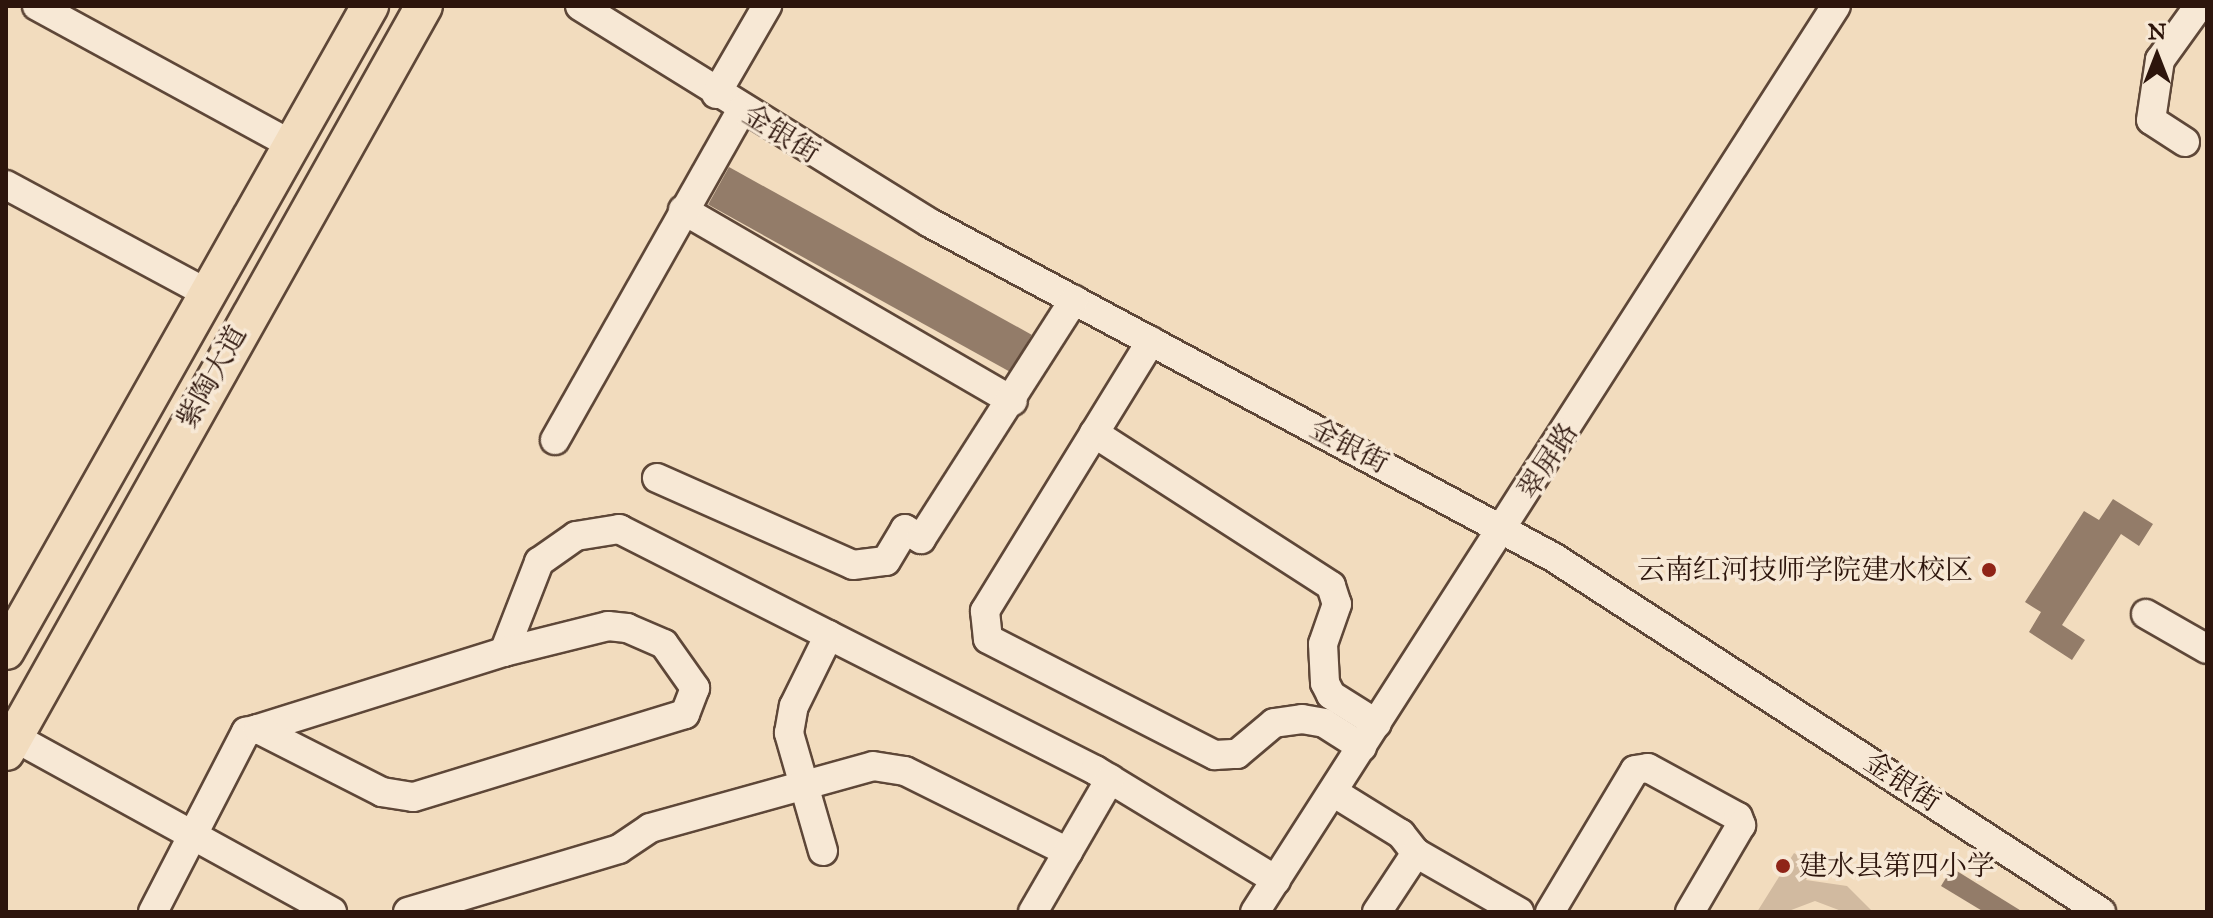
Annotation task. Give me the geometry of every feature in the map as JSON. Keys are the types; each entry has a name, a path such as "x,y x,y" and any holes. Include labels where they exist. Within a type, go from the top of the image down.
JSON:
{"main road":[{"name":"紫陶大道","path":"6,651 205,292 370,6"},
{"name":"紫陶大道","path":"10,745 424,6"}],"street":[{"path":"37,6 290,144"},
{"name":"金银街","path":"580,6 716,94 930,223 1504,529 1613,593 2101,912"},
{"path":"716,94 767,6"},
{"name":"翠屏路","path":"1255,912 1504,529 1836,6"},
{"path":"2185,142 2151,120 2160,60 2199,6"},
{"path":"555,440 742,110"},
{"path":"6,185 205,292"},
{"path":"683,210 1013,401"},
{"path":"657,478 853,565 886,561 905,529 921,539 1000,412 1013,401 1074,300"},
{"path":"1151,341 985,611 988,639 1215,755 1237,754 1274,723 1302,719 1370,736"},
{"path":"1094,433 1331,586 1337,604 1323,644 1325,683 1331,695 1370,736"},
{"path":"504,652 539,562 576,536 604,529 619,529 1110,779 1276,880"},
{"path":"2146,614 2207,649"},
{"path":"153,912 237,741 258,729 504,652 608,626 627,628 664,644 679,659 694,682 694,701 685,714 413,797 382,792 258,729"},
{"path":"823,851 790,724 829,635"},
{"path":"10,745 191,835 332,912"},
{"path":"408,912 619,849 650,828 873,766 894,767 1068,852"},
{"path":"1550,912 1635,770 1648,768 1738,817 1741,825 1690,912"},
{"path":"1033,912 1110,779"},
{"path":"1333,792 1401,834 1416,853 1519,912"},
{"path":"1377,912 1416,853"}],"shaded area":[{"path":"1794,853 1814,865 1806,880 1847,886 1873,912 1844,912 1815,901 1786,912 1757,912"}],"building":[{"path":"729,167 1032,335 1011,372 708,205"},
{"path":"2113,499 2153,524 2139,546 2121,534 2062,625 2085,640 2072,660 2029,632 2041,612 2025,602 2084,511 2099,520"},
{"path":"1952,868 2023,912 1984,912 1941,886"}],"place":[{"name":"云南红河技师学院建水校区","path":"1989,570"},
{"name":"建水县第四小学","path":"1783,866"}]}
